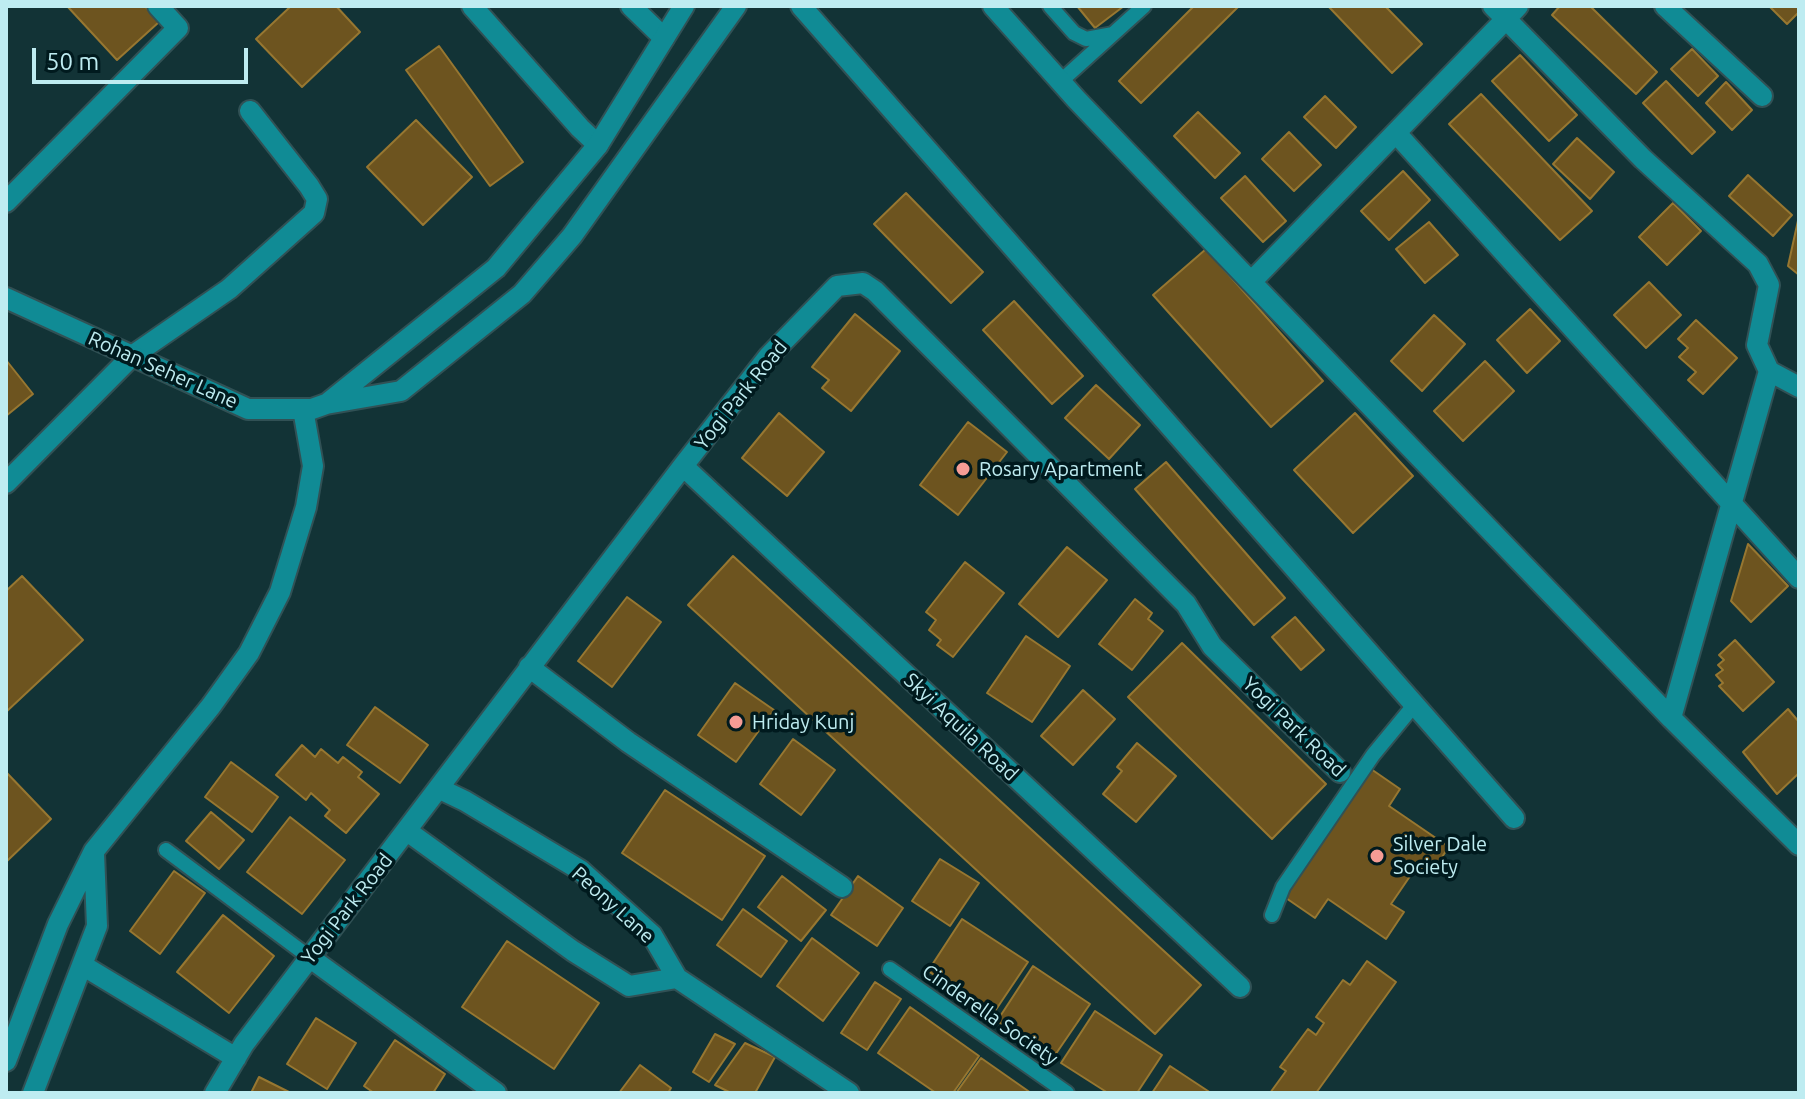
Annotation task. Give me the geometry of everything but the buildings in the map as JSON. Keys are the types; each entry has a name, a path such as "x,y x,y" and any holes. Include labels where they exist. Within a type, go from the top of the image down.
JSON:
{"street":[{"path":"6,202 178,28 158,6"},
{"path":"472,6 598,145"},
{"path":"631,6 664,38"},
{"path":"326,404 496,268 598,145 684,6"},
{"name":"Rohan Seher Lane","path":"6,298 248,409 312,409 401,391 522,294 572,236 736,6"},
{"path":"801,6 1514,818"},
{"path":"993,6 1251,282 1671,718 1799,845"},
{"path":"1665,6 1762,96"},
{"path":"1251,282 1396,133 1506,10 1643,159 1758,264 1769,285 1757,345 1769,371 1799,387"},
{"path":"6,483 132,356 229,289 314,213 317,199 309,186 250,111"},
{"path":"1396,133 1799,578"},
{"name":"Yogi Park Road","path":"215,1093 236,1058 309,957 440,789 683,466 769,356 837,286 863,283 875,291 1186,604 1212,646 1347,778"},
{"path":"1671,718 1769,371"},
{"path":"6,1061 58,924 94,851 211,706 249,653 280,592 306,507 313,466 303,409"},
{"name":"Skyi Aquila Road","path":"683,466 1240,987"},
{"path":"529,667 628,742 842,887"},
{"name":"Peony Lane","path":"440,789 580,870 652,935 677,978 849,1093"},
{"path":"407,831 573,951 629,986 677,978"},
{"path":"33,1093 97,926 94,851"},
{"path":"309,957 496,1093"},
{"path":"82,965 236,1058"}],"lane":[{"path":"1050,6 1074,33 1086,39 1113,34"},
{"path":"1061,81 1144,6"},
{"path":"1272,915 1283,887 1347,778 1373,755 1415,704"},
{"path":"166,850 309,957"},
{"name":"Cinderella Society","path":"890,969 1067,1093"}],"place":[{"name":"Rosary Apartment","path":"963,469"},
{"name":"Hriday Kunj","path":"736,722"},
{"name":"Silver Dale Society","path":"1377,856"}]}
